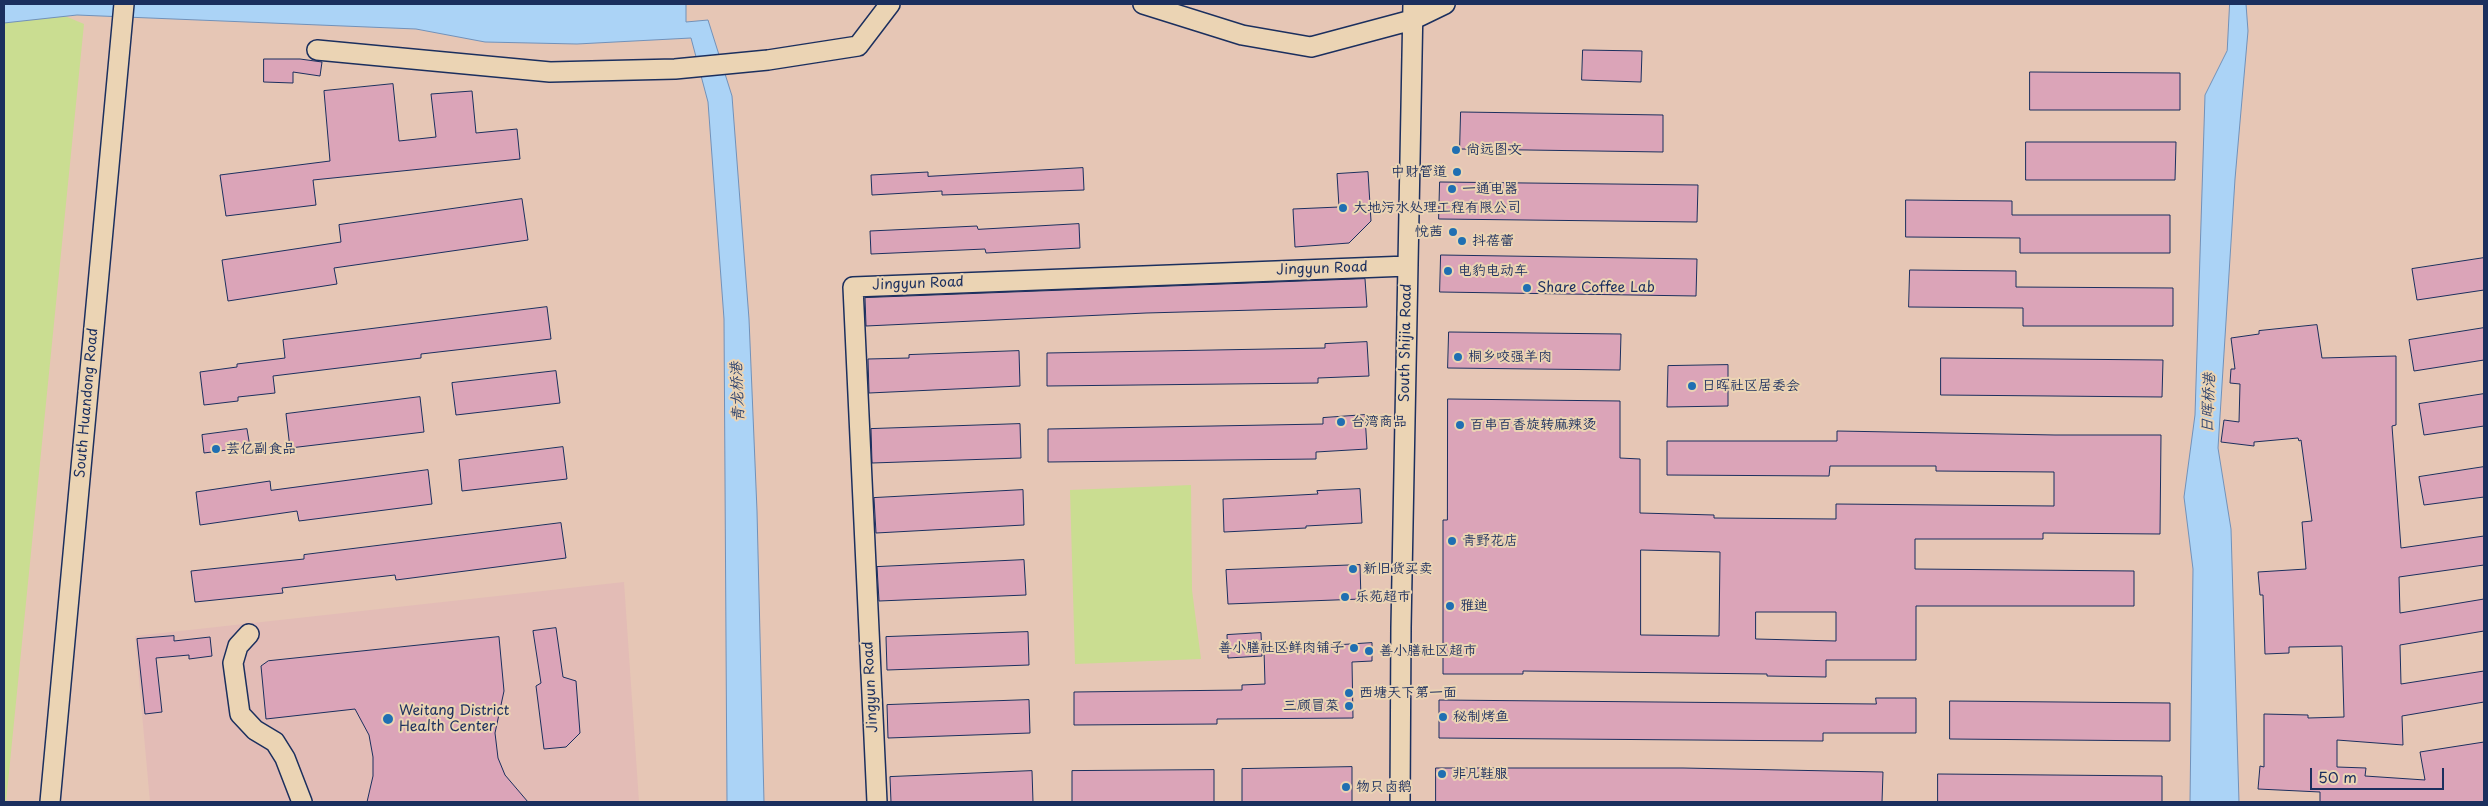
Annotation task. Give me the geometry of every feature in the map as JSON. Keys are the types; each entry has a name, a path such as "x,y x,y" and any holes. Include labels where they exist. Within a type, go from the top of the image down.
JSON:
{"street":[{"name":"South Huandong Road","path":"50,802 124,4"},
{"path":"317,50 550,72 675,69 768,60 858,46 890,4"},
{"path":"1143,4 1242,35 1311,47 1413,12 1445,4"},
{"name":"South Shijia Road","path":"1400,802 1413,12"},
{"name":"Jingyun Road","path":"876,802 853,287 1408,266"},
{"path":"249,634 238,646 234,663 240,714 255,730 275,742 285,758 302,802"}],"shaded area":[{"name":"Weitang District Health Center","path":"624,582 639,802 150,802 135,636"}],"green space":[{"path":"46,8 84,24 6,802 4,802 4,12"},
{"path":"1191,485 1192,590 1201,659 1075,664 1070,490"}],"water":[{"name":"青龙桥港","path":"4,4 686,4 686,22 708,20 732,96 749,319 757,511 764,802 727,802 724,319 708,102 691,38 577,44 485,42 416,29 77,15 4,23"},
{"name":"日晖桥港","path":"2230,4 2246,4 2248,31 2235,179 2218,448 2231,529 2239,802 2190,802 2193,569 2184,497 2195,415 2205,95 2227,51"}],"building":[{"path":"1583,50 1642,51 1641,82 1582,80"},
{"path":"264,59 300,59 322,62 320,76 293,72 293,83 264,82"},
{"path":"2030,72 2180,73 2180,110 2030,110"},
{"path":"393,84 399,141 436,137 431,94 472,91 476,133 517,129 520,159 313,180 316,205 226,216 220,175 330,161 324,91"},
{"path":"1461,112 1663,115 1663,152 1460,149"},
{"path":"2026,142 2176,142 2175,180 2026,180"},
{"path":"1083,168 1084,190 942,195 942,191 872,195 871,175 928,172 928,176"},
{"name":"大地污水处理工程有限公司","path":"1368,172 1371,221 1349,243 1295,247 1293,209 1339,207 1337,174"},
{"path":"1440,182 1698,185 1697,222 1439,219"},
{"path":"522,199 528,240 334,268 337,284 228,301 222,260 341,242 339,225"},
{"path":"1906,200 2012,201 2012,215 2170,215 2170,253 2020,253 2020,238 1906,237"},
{"path":"1079,224 1080,248 986,253 985,249 871,254 870,231 977,226 978,229"},
{"path":"1441,255 1697,259 1696,296 1440,292"},
{"path":"2484,258 2484,290 2417,300 2412,269"},
{"path":"1910,270 2016,271 2016,287 2173,288 2173,326 2023,326 2023,308 1909,307"},
{"path":"1365,279 1367,307 1146,313 866,326 865,298"},
{"path":"547,307 551,339 421,354 421,358 273,376 275,393 238,397 238,401 204,405 200,372 237,367 237,364 285,358 283,340"},
{"path":"2317,325 2322,358 2396,356 2396,425 2392,426 2401,548 2484,536 2484,565 2399,577 2400,613 2484,599 2484,631 2400,645 2401,684 2484,671 2484,702 2402,716 2403,745 2337,740 2337,767 2366,768 2365,776 2425,780 2420,752 2484,742 2484,802 2320,802 2320,792 2258,789 2260,766 2264,767 2264,714 2308,715 2308,718 2344,717 2342,646 2289,647 2289,653 2265,654 2263,595 2260,595 2258,572 2306,569 2302,522 2312,521 2301,440 2299,441 2298,438 2254,442 2254,446 2221,442 2224,420 2239,422 2240,384 2230,383 2231,369 2235,369 2231,338 2259,334 2259,331"},
{"path":"2484,328 2484,360 2414,371 2409,340"},
{"path":"1449,332 1621,334 1620,370 1448,368"},
{"path":"1367,342 1369,376 1318,378 1318,383 1047,386 1047,353 1325,348 1325,344"},
{"path":"1019,351 1020,386 869,393 868,359 909,358 909,355"},
{"path":"1941,358 2163,360 2162,397 1941,395"},
{"name":"日晖社区居委会","path":"1728,365 1728,406 1667,407 1668,366"},
{"path":"556,371 560,403 456,415 452,383"},
{"path":"2484,394 2484,426 2424,435 2419,404"},
{"path":"420,397 424,432 290,448 286,414"},
{"path":"1448,399 1620,401 1620,458 1640,459 1640,513 1714,515 1714,518 1836,519 1836,504 2054,506 2054,472 1936,471 1936,466 1830,466 1829,476 1667,475 1667,441 1837,441 1837,431 2161,435 2160,534 2043,533 2043,539 1915,539 1915,569 2134,571 2134,606 1916,606 1916,660 1826,660 1826,677 1767,676 1767,674 1523,671 1523,674 1443,674 1443,520 1447,520","holes":["1641,550 1720,552 1719,636 1641,635","1756,612 1836,612 1836,641 1756,639"]},
{"path":"1365,415 1367,449 1316,452 1316,459 1048,462 1048,429 1323,424 1323,418"},
{"path":"1020,424 1021,458 872,463 871,429"},
{"path":"247,429 250,447 204,453 202,435"},
{"path":"563,447 567,479 462,491 459,460"},
{"path":"2484,467 2484,497 2424,505 2419,477"},
{"path":"428,470 432,504 299,521 297,511 200,525 196,492 270,481 271,490"},
{"path":"1360,489 1362,523 1224,532 1223,499 1318,494 1317,491"},
{"path":"1023,490 1024,525 876,533 874,498"},
{"path":"561,523 566,558 396,580 395,575 282,588 283,593 195,602 191,571 304,559 304,555"},
{"path":"1024,560 1026,595 879,601 877,567"},
{"path":"1360,565 1361,599 1228,604 1226,570"},
{"path":"556,628 563,677 576,681 580,733 566,747 544,749 536,686 541,683 533,631"},
{"path":"1028,632 1029,665 887,670 886,637"},
{"path":"1261,633 1262,656 1228,658 1227,635"},
{"path":"174,636 174,641 210,637 212,656 189,659 189,655 156,658 162,712 145,714 137,639"},
{"path":"499,637 504,691 495,733 498,758 505,775 528,802 367,802 373,776 373,757 369,735 355,709 266,719 261,666 268,661"},
{"path":"1372,643 1372,661 1352,662 1353,718 1217,719 1217,724 1074,725 1074,692 1242,690 1242,685 1265,684 1264,650"},
{"path":"1876,698 1916,698 1916,733 1823,733 1823,741 1439,738 1439,700 1876,704"},
{"path":"1029,700 1030,733 888,738 887,705"},
{"path":"1950,701 2170,703 2170,741 1950,739"},
{"path":"1352,767 1352,802 1242,802 1242,769"},
{"path":"1436,768 1683,768 1883,772 1882,802 1436,802"},
{"path":"1214,770 1214,802 1072,802 1072,771"},
{"path":"1032,771 1033,802 891,802 890,777"},
{"path":"1938,774 2162,776 2162,802 1938,802"}],"place":[{"name":"尚远图文","path":"1456,150"},
{"name":"中财管道","path":"1457,172"},
{"name":"一通电器","path":"1452,189"},
{"name":"大地污水处理工程有限公司","path":"1343,208"},
{"name":"悦茜","path":"1453,232"},
{"name":"抖蓓蕾","path":"1462,241"},
{"name":"电豹电动车","path":"1448,271"},
{"name":"Share Coffee Lab","path":"1527,288"},
{"name":"桐乡咬强羊肉","path":"1458,357"},
{"name":"日晖社区居委会","path":"1692,386"},
{"name":"台湾商品","path":"1341,422"},
{"name":"百串百香旋转麻辣烫","path":"1460,425"},
{"name":"芸亿副食品","path":"216,449"},
{"name":"青野花店","path":"1452,541"},
{"name":"新旧货买卖","path":"1353,569"},
{"name":"乐苑超市","path":"1345,597"},
{"name":"雅迪","path":"1450,606"},
{"name":"善小膳社区鲜肉铺子","path":"1354,648"},
{"name":"善小膳社区超市","path":"1369,651"},
{"name":"西塘天下第一面","path":"1349,693"},
{"name":"三顾冒菜","path":"1349,706"},
{"name":"秘制烤鱼","path":"1443,717"},
{"name":"Weitang District Health Center","path":"388,719"},
{"name":"非凡鞋服","path":"1442,774"},
{"name":"物只卤鹅","path":"1346,787"}]}
